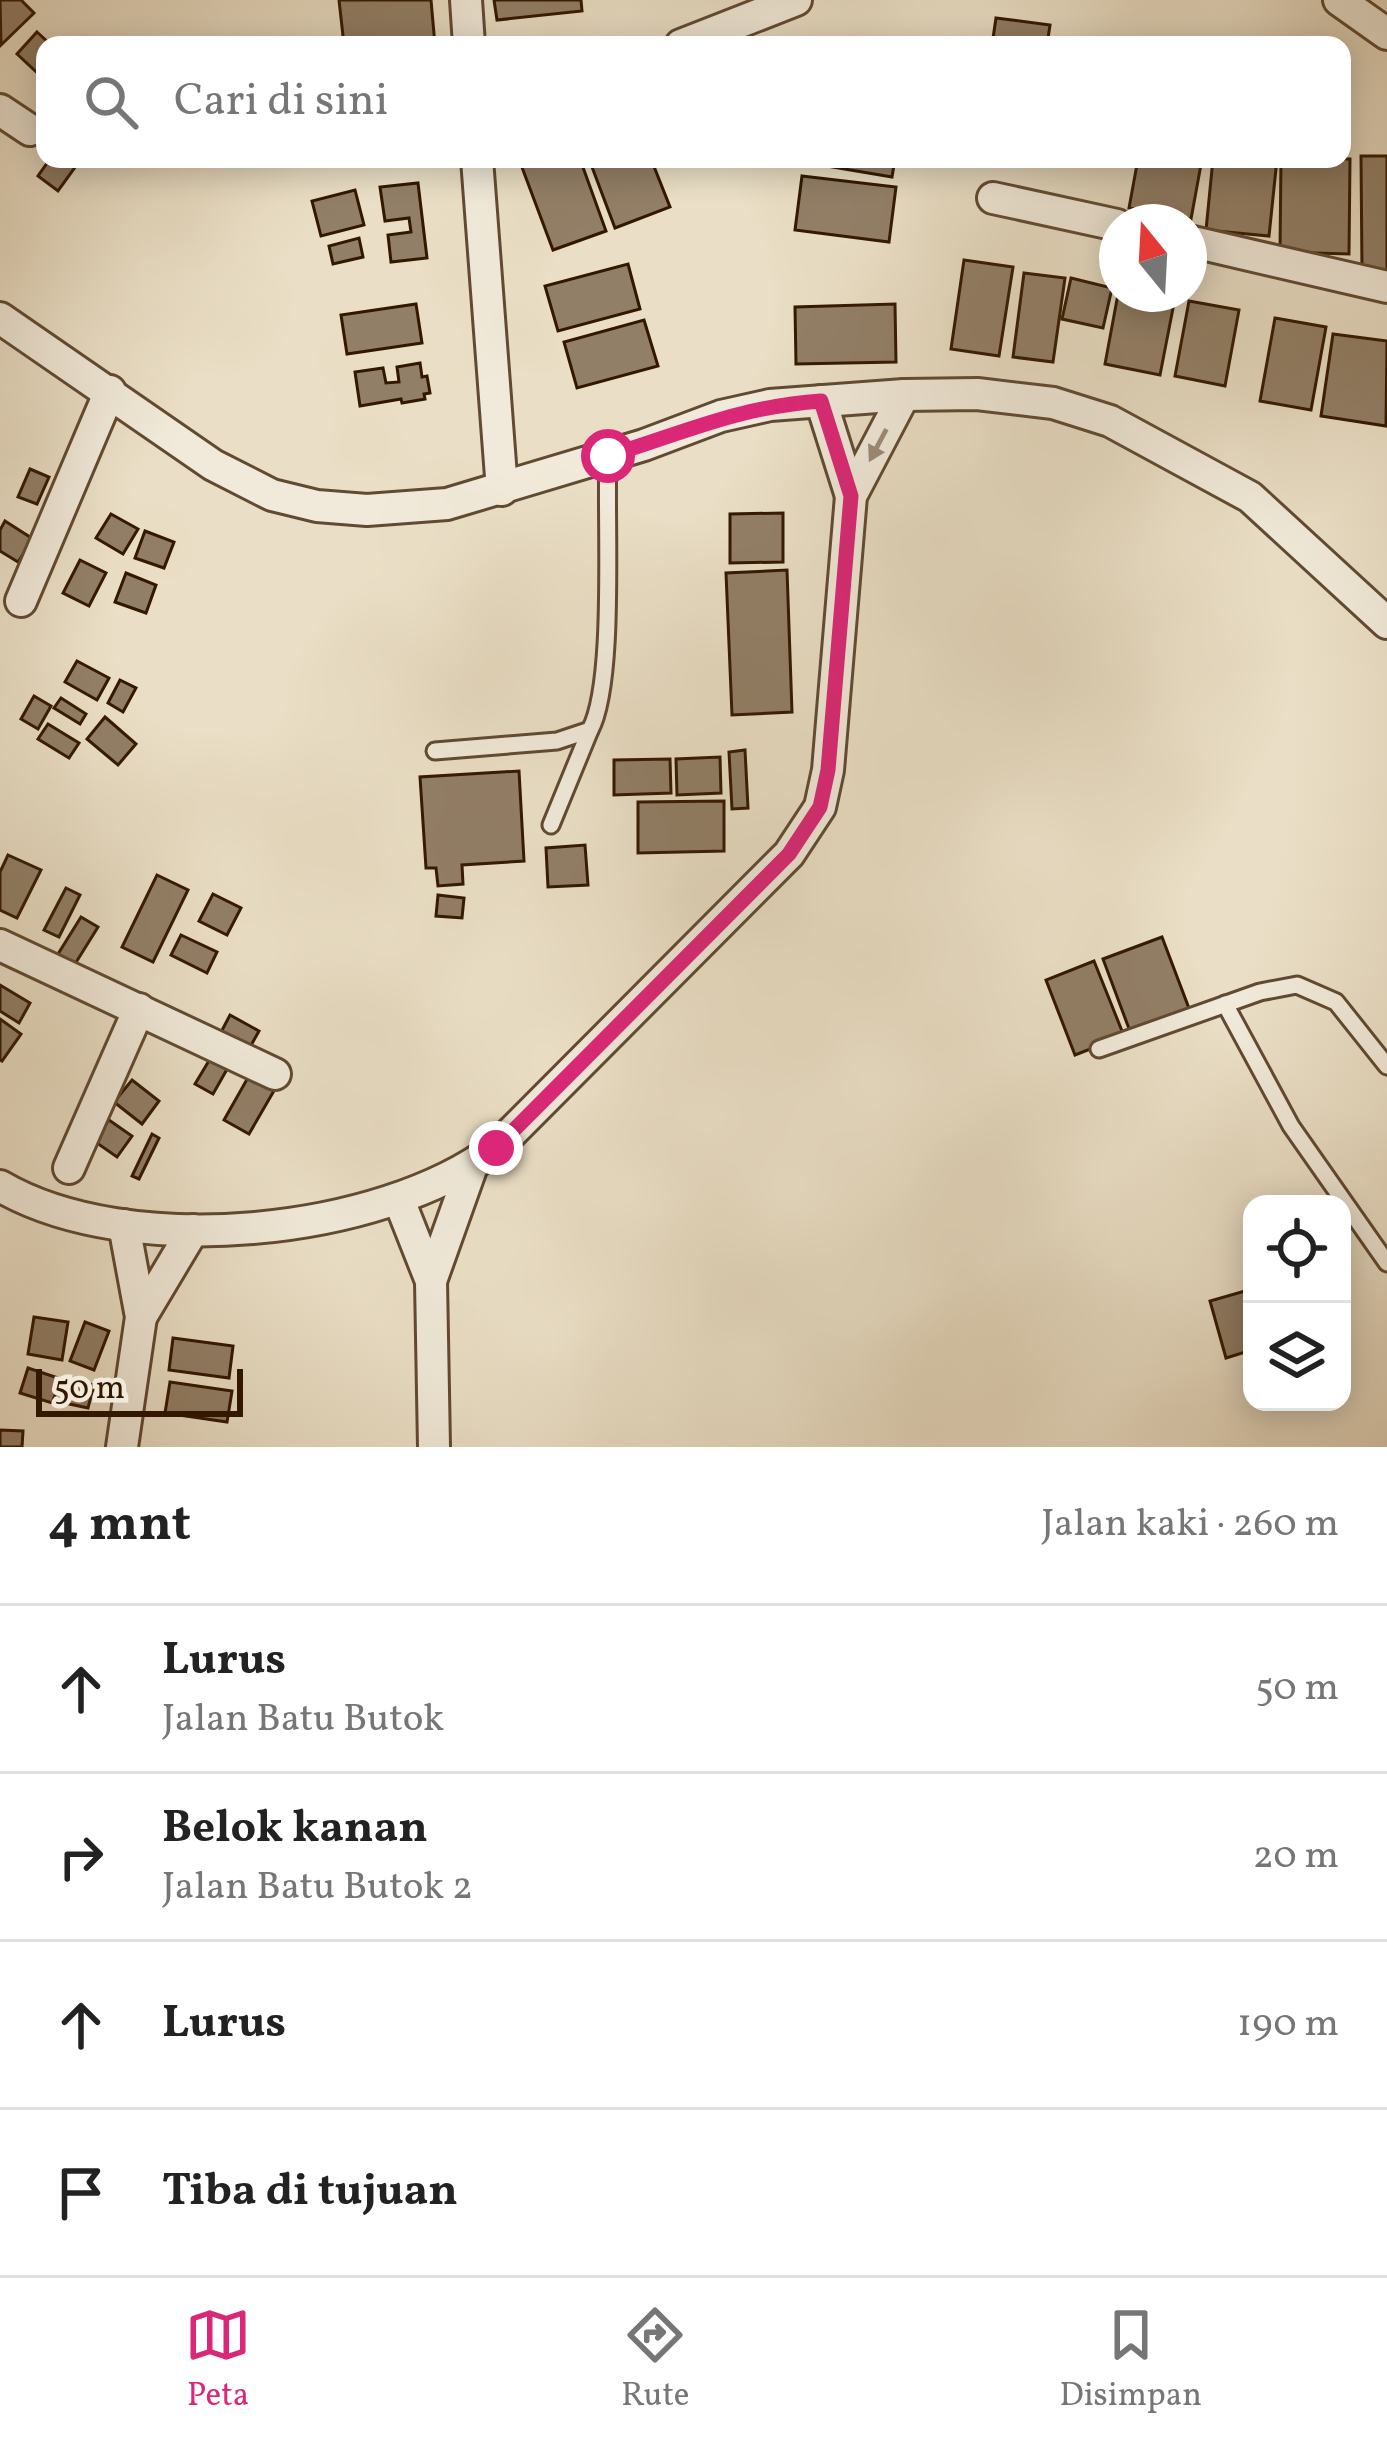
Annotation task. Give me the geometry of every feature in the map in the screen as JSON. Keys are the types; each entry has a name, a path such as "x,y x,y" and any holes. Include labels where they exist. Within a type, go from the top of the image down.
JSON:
{"street":[{"path":"466,0 468,36"},
{"path":"704,36 796,0"},
{"path":"1339,0 1387,34"},
{"path":"0,110 30,130"},
{"path":"478,168 502,490"},
{"path":"993,197 1099,221"},
{"path":"1207,245 1387,287"},
{"path":"0,318 213,465 272,495 317,506 367,510 448,504 721,416 770,405 977,394 1053,403 1111,421 1250,497 1387,623"},
{"path":"21,602 110,391"},
{"path":"851,496 904,395"},
{"path":"0,1186 62,1214 124,1225 193,1230 267,1227 399,1200 472,1166 496,1148 789,854 820,807 828,770 851,496 821,401"},
{"path":"0,945 275,1074"},
{"path":"70,1168 139,1009"},
{"path":"431,1281 472,1166"},
{"path":"399,1200 431,1281 434,1447"},
{"path":"122,1447 141,1317 124,1225"},
{"path":"141,1317 193,1230"}],"lane":[{"path":"551,825 598,715 604,665 608,456"},
{"path":"434,752 557,741 590,730"},
{"path":"1099,1049 1282,986 1309,987 1336,1002 1387,1066"},
{"path":"1226,1004 1292,1126 1387,1263"}],"building":[{"path":"0,0 21,0 34,13 1,45"},
{"path":"339,0 431,0 434,36 343,36"},
{"path":"494,0 581,0 582,11 497,20"},
{"path":"996,18 1050,25 1048,36 993,36"},
{"path":"37,32 41,36 36,36 36,72 17,54"},
{"path":"1361,156 1387,156 1387,271 1362,271"},
{"path":"44,168 75,168 58,191 38,176"},
{"path":"522,168 583,168 606,231 553,250"},
{"path":"592,168 655,168 670,207 615,228"},
{"path":"839,168 894,168 892,177"},
{"path":"1136,168 1200,168 1194,204 1130,204"},
{"path":"1212,168 1276,168 1269,236 1207,230"},
{"path":"1281,168 1350,168 1349,254 1280,252"},
{"path":"802,176 896,187 889,242 795,230"},
{"path":"418,183 427,258 391,262 388,235 411,232 409,218 385,221 380,187"},
{"path":"355,190 364,225 321,236 312,201"},
{"path":"359,238 363,257 333,264 329,246"},
{"path":"964,260 1013,267 999,356 951,349"},
{"path":"628,264 640,309 558,331 545,286"},
{"path":"1024,273 1065,278 1053,362 1013,357"},
{"path":"1071,278 1099,285 1099,312 1107,312 1103,328 1062,319"},
{"path":"416,304 422,343 347,354 341,315"},
{"path":"895,304 896,362 796,364 795,307"},
{"path":"1207,304 1239,310 1225,386 1175,376 1187,312 1207,312"},
{"path":"1115,312 1172,312 1160,375 1105,364"},
{"path":"1275,318 1326,327 1311,410 1260,401"},
{"path":"644,320 658,366 577,388 564,342"},
{"path":"1333,334 1387,341 1386,426 1321,416"},
{"path":"420,363 430,393 424,394 425,399 360,406 355,372 383,368 386,383 399,382 397,367"},
{"path":"30,469 49,477 37,504 18,497"},
{"path":"783,513 783,562 730,563 730,514"},
{"path":"111,514 138,529 123,554 96,538"},
{"path":"5,521 33,539 18,562 0,551"},
{"path":"145,531 174,542 164,568 135,558"},
{"path":"80,560 106,573 89,606 63,593"},
{"path":"787,570 792,712 732,715 726,573"},
{"path":"126,573 156,585 146,613 115,602"},
{"path":"77,661 109,678 97,700 65,682"},
{"path":"120,680 136,688 123,712 108,703"},
{"path":"34,696 51,706 38,729 21,719"},
{"path":"61,698 86,714 80,724 54,708"},
{"path":"105,717 136,744 118,765 87,739"},
{"path":"48,724 79,743 69,758 38,739"},
{"path":"745,750 748,808 732,809 729,752"},
{"path":"720,757 721,793 677,795 676,759"},
{"path":"670,759 671,793 614,795 614,760"},
{"path":"519,771 524,861 462,865 463,884 438,886 436,868 426,868 420,777"},
{"path":"724,801 724,851 638,853 638,802"},
{"path":"585,845 588,885 548,887 546,848"},
{"path":"8,855 41,870 17,918 0,910 0,872"},
{"path":"157,875 188,890 153,962 122,947"},
{"path":"66,888 80,895 59,937 44,930"},
{"path":"213,894 241,908 227,935 199,921"},
{"path":"438,895 464,898 462,918 436,916"},
{"path":"81,917 98,927 75,964 58,954"},
{"path":"181,935 217,952 207,973 171,955"},
{"path":"1162,937 1190,1011 1131,1034 1103,959"},
{"path":"1094,961 1124,1036 1075,1055 1046,980"},
{"path":"0,985 30,1003 19,1023 0,1011"},
{"path":"230,1015 259,1031 249,1049 220,1034"},
{"path":"0,1019 21,1034 2,1061 0,1060"},
{"path":"213,1054 230,1064 213,1094 195,1084"},
{"path":"250,1074 275,1089 249,1134 224,1120"},
{"path":"132,1080 159,1101 142,1124 114,1102"},
{"path":"109,1120 132,1136 117,1157 94,1141"},
{"path":"152,1134 159,1138 139,1179 132,1176"},
{"path":"1243,1292 1243,1353 1226,1358 1210,1301"},
{"path":"34,1317 68,1322 62,1360 28,1354"},
{"path":"85,1322 109,1331 94,1370 70,1361"},
{"path":"173,1338 233,1346 229,1378 169,1370"},
{"path":"28,1368 61,1379 52,1403 20,1393"},
{"path":"66,1379 94,1385 88,1408 60,1402"},
{"path":"170,1382 232,1391 227,1422 165,1413"},
{"path":"0,1430 23,1431 22,1447 0,1447"}],"route":[{"path":"496,1148 789,854 820,807 828,770 851,496 821,401 770,405 721,416 608,456"}]}
